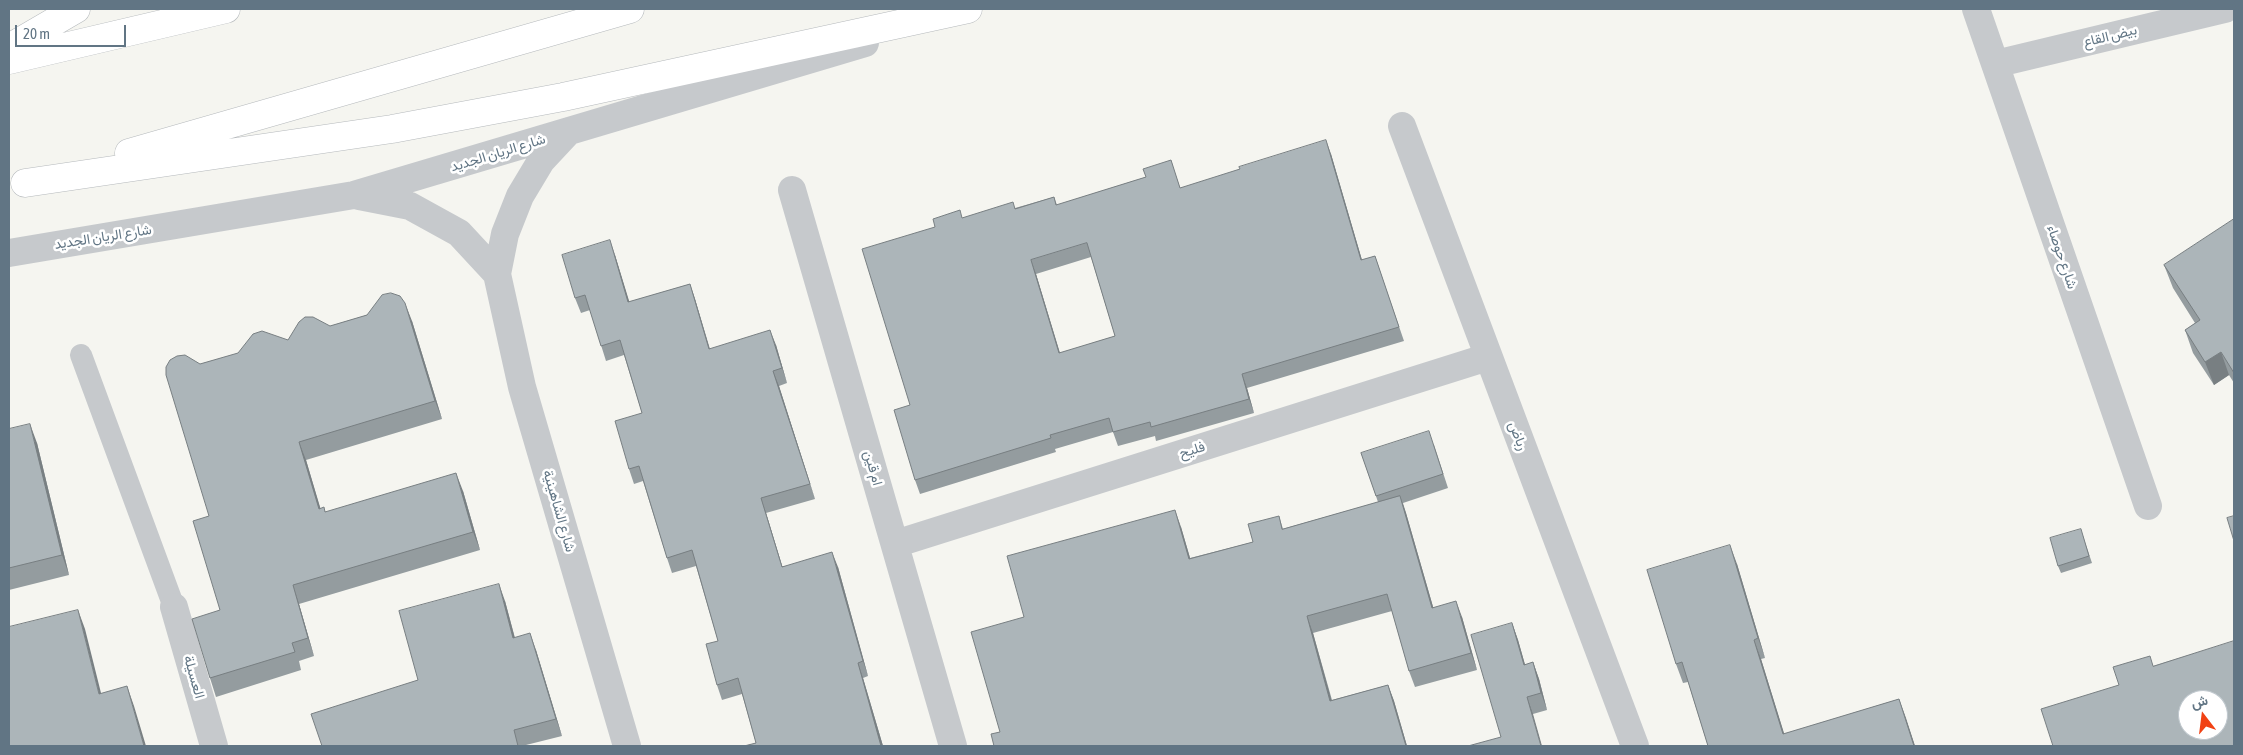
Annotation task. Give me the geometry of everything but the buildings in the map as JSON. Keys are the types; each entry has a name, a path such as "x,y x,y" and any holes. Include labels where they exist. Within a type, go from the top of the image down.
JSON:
{"highway":[{"path":"9,48 76,9"},
{"path":"9,60 226,9"},
{"path":"17,185 423,70 630,9"},
{"path":"17,185 421,124 563,97 968,9"}],"street":[{"name":"شارع الريان الجديد","path":"9,253 354,195 978,9"},
{"name":"شارع حوصاء","path":"1976,9 2148,506"},
{"name":"بيض القاع","path":"1995,64 2225,9"},
{"name":"رباض","path":"1402,126 1635,746"},
{"name":"شارع الشاهينية","path":"569,132 541,161 520,196 505,234 497,274 522,387 627,746"},
{"name":"ام قين","path":"792,190 953,746"},
{"path":"354,195 410,206 459,233 497,274"},
{"name":"فليح","path":"895,544 1488,357"},
{"name":"العسيلة","path":"174,607 214,746"}],"lane":[{"path":"81,355 174,607"}]}
